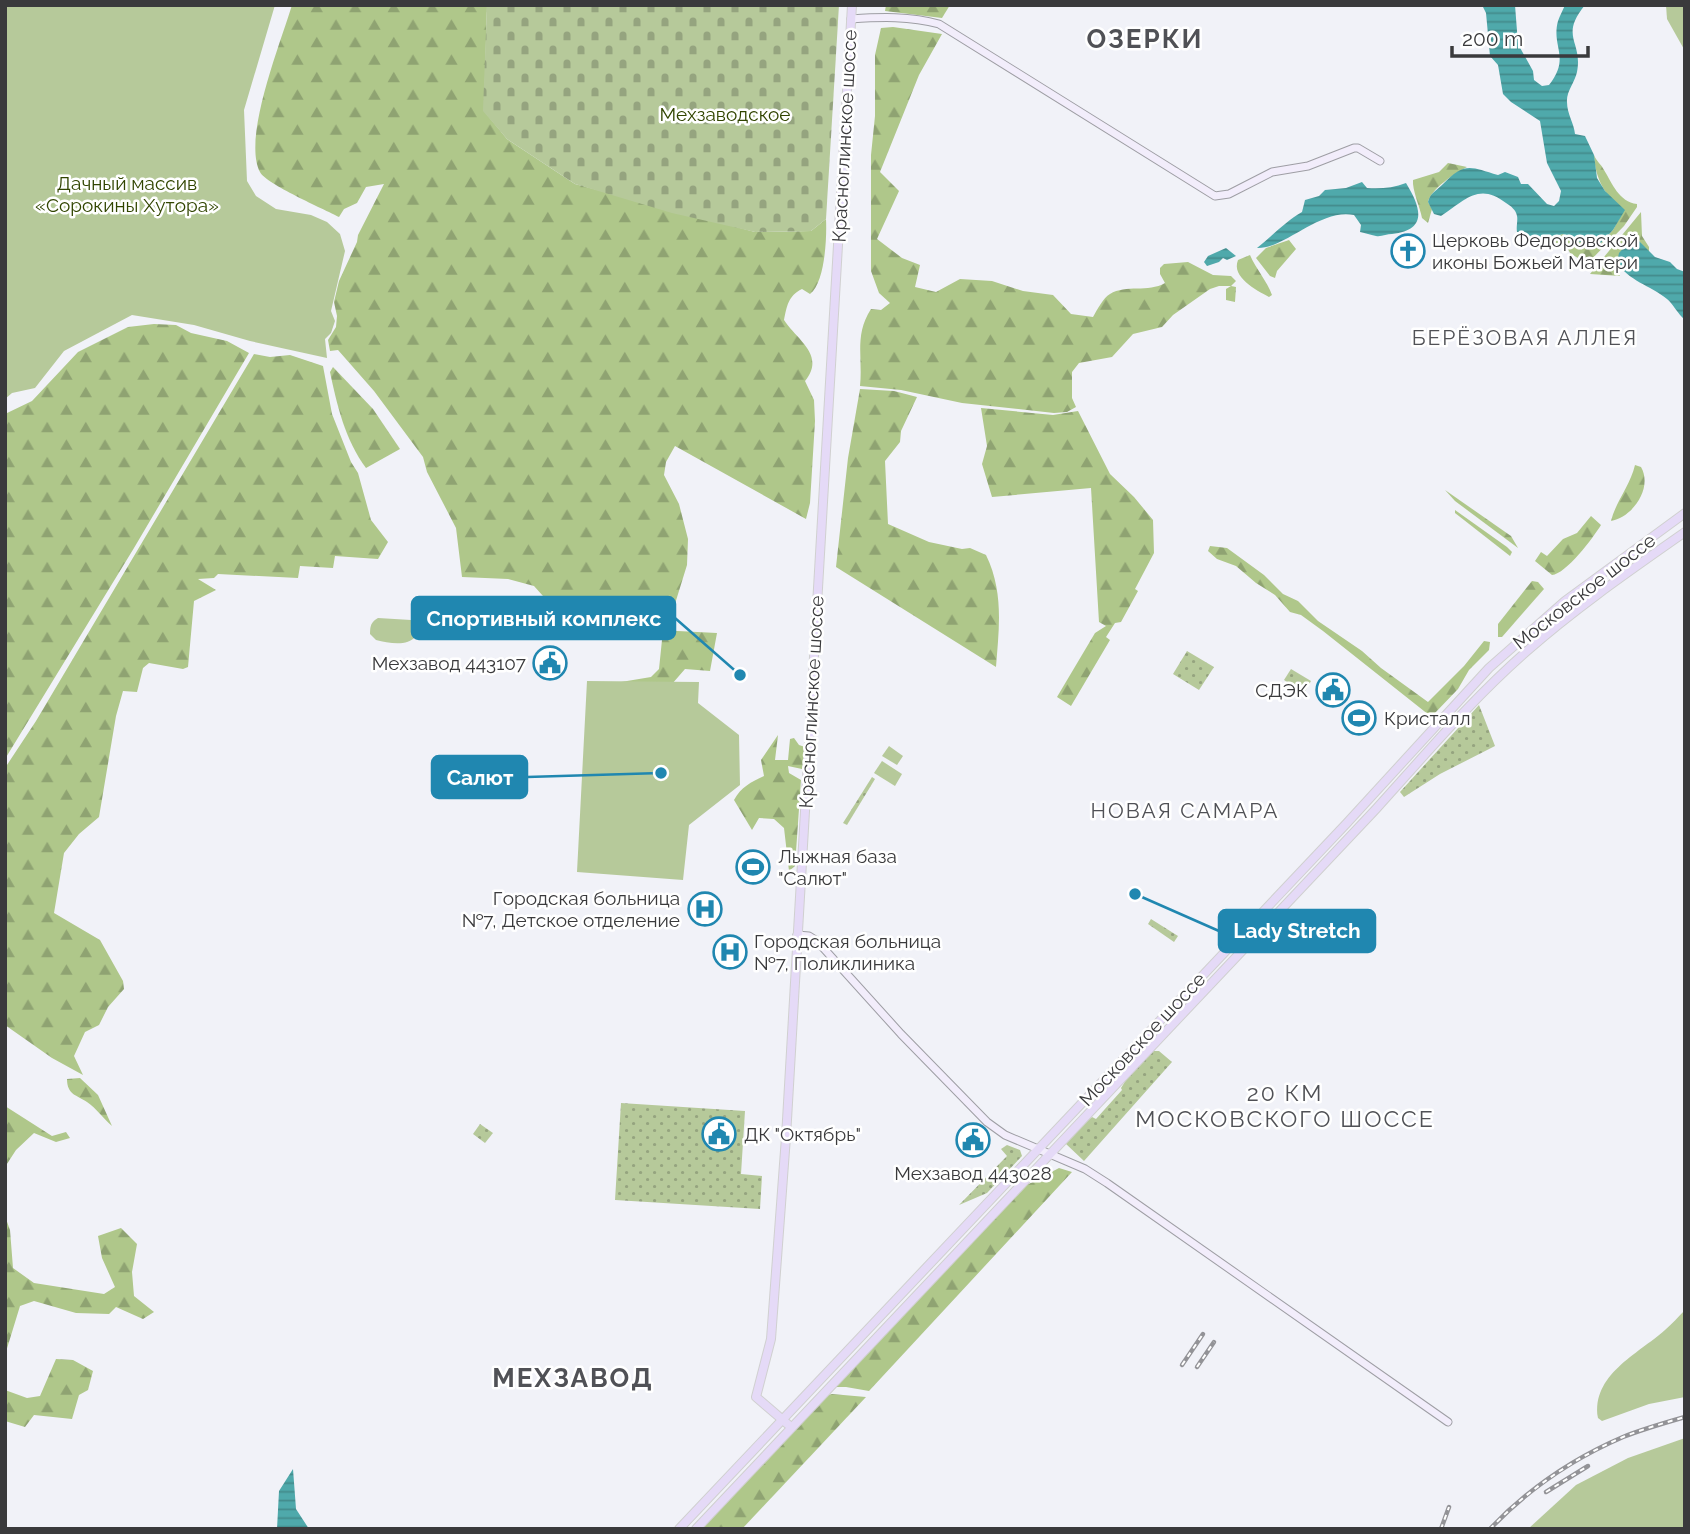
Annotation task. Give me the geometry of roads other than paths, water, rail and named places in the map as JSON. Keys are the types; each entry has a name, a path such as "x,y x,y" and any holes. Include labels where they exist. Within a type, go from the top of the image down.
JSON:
{"main road":[{"name":"Красноглинское шоссе","path":"782,1419 756,1397 768,1358 773,1321 852,5"},
{"name":"Московское шоссе","path":"679,1529 1346,824 1489,668 1556,608 1685,513"},
{"name":"Московское шоссе","path":"696,1529 1376,809 1480,695 1579,609 1685,532"},
{"path":"1489,668 1498,678"},
{"path":"1471,687 1480,695"},
{"path":"782,1419 791,1427"}],"street":[{"path":"851,19 890,16 939,24 1215,196 1228,194 1272,172 1308,166 1354,148 1380,161"},
{"path":"797,935 809,936 817,941 986,1122 1005,1135 1085,1169 1158,1217 1448,1422"}],"water":[{"path":"1482,5 1515,5 1518,44 1533,71 1534,80 1542,86 1549,85 1559,67 1557,30 1565,5 1585,5 1574,25 1578,62 1576,76 1567,98 1568,111 1575,134 1585,136 1594,155 1597,178 1605,191 1625,210 1613,230 1598,246 1572,240 1563,234 1538,240 1517,232 1514,210 1510,205 1488,194 1465,199 1441,216 1434,214 1428,202 1432,194 1450,177 1468,168 1498,175 1505,172 1518,177 1521,184 1528,184 1547,204 1554,206 1559,201 1561,191 1547,163 1540,121 1503,94 1498,65 1490,56 1486,13"},
{"path":"1362,182 1367,188 1406,183 1418,210 1416,223 1403,232 1376,236 1360,232 1361,225 1354,215 1341,214 1328,217 1268,247 1257,248 1302,212 1305,200 1319,196 1325,190 1346,188"},
{"path":"1632,239 1638,240 1655,257 1670,262 1685,272 1685,320 1667,299 1633,278 1617,262 1619,253"},
{"path":"1226,248 1236,256 1227,260 1223,258 1207,266 1204,262 1208,256"},
{"path":"293,1469 296,1509 309,1529 277,1529 279,1491"}],"railway":[{"path":"1182,1365 1203,1334"},
{"path":"1197,1367 1214,1342"},
{"path":"1490,1529 1535,1488 1587,1455 1631,1434 1685,1417"},
{"path":"1546,1492 1588,1466"},
{"path":"1441,1529 1449,1507"}],"place":[{"name":"Церковь Федоровской иконы Божьей Матери","path":"1408,251"},
{"name":"Мехзавод 443107","path":"550,663"},
{"name":"Спортивный комплекс","path":"740,675"},
{"name":"СДЭК","path":"1333,690"},
{"name":"Кристалл","path":"1359,718"},
{"name":"Салют","path":"661,773"},
{"name":"Лыжная база \"Салют\"","path":"753,867"},
{"name":"Lady Stretch","path":"1135,894"},
{"name":"Городская больница №7, Детское отделение","path":"705,909"},
{"name":"Городская больница №7, Поликлиника","path":"730,952"},
{"name":"ДК \"Октябрь\"","path":"719,1134"},
{"name":"Мехзавод 443028","path":"973,1140"}],"district":[{"name":"ОЗЕРКИ","path":"1145,39"},
{"name":"БЕРЁЗОВАЯ АЛЛЕЯ","path":"1525,337"},
{"name":"НОВАЯ САМАРА","path":"1185,810"},
{"name":"20 КМ МОСКОВСКОГО ШОССЕ","path":"1285,1105"},
{"name":"МЕХЗАВОД","path":"573,1378"}],"park label":[{"name":"Мехзаводское","path":"725,114"},
{"name":"Дачный массив «Сорокины Хутора»","path":"127,194"}]}
